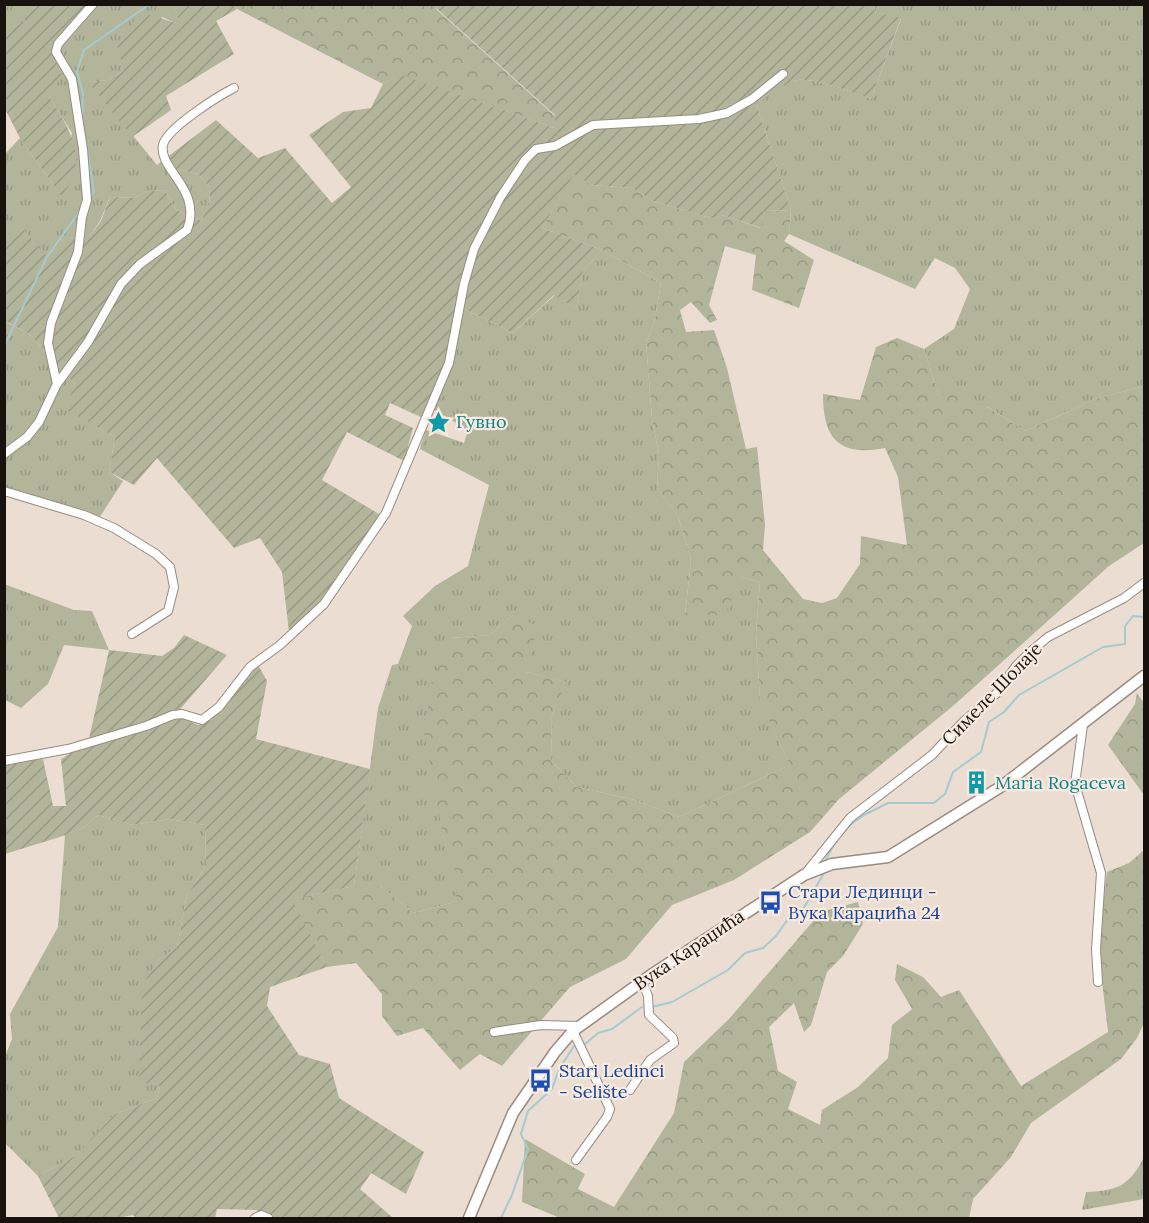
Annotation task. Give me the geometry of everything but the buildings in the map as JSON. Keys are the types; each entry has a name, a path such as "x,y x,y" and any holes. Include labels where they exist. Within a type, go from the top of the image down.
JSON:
{"street":[{"path":"57,384 48,343 51,323 78,252 82,217 87,200 87,178 72,79 56,52 58,44 93,4"},
{"path":"4,761 68,749 157,722 173,714 182,714 202,720 219,707 250,667 309,619 341,584 386,513 449,363 464,284 474,249 500,198 525,160 536,149 555,146 593,125 699,119 727,113 752,99 783,74"},
{"path":"4,454 27,437 39,422 57,384 88,342 122,284 140,264 187,230 191,209 187,193 164,154 165,139 196,112 234,88"},
{"path":"4,490 55,505 114,528 156,554 170,567 174,587 168,611 132,634"},
{"name":"Симеле Шолаје","path":"804,875 850,818 932,755 964,721 996,694 1016,666 1030,652 1048,637 1107,607 1144,583"},
{"name":"Вука Караџића","path":"469,1218 513,1113 555,1052 576,1029 642,981 804,875 832,864 888,857 1002,786 1144,676"},
{"path":"1083,725 1075,784 1101,873 1096,948 1098,982"},
{"path":"630,1090 650,1060 674,1043 673,1038 649,1015 648,996 642,981"},
{"path":"494,1032 541,1025 576,1029 610,1109 607,1117 576,1160"},
{"path":"255,1218 261,1215 268,1218"}],"green space":[{"path":"875,4 874,12 901,18 871,99 823,83 797,80 775,91 757,106 791,210 764,211 761,228 723,215 714,219 653,201 632,188 591,185 574,174 542,228 602,250 583,271 576,309 554,295 513,333 456,305 446,359 423,418 390,403 385,415 413,428 404,461 347,432 322,480 384,517 327,607 290,640 282,572 260,538 234,548 157,458 134,485 109,472 115,437 65,409 75,384 29,334 5,321 4,246 20,226 50,260 64,238 89,237 101,221 110,197 134,198 147,191 165,190 176,210 201,221 209,205 210,188 198,174 157,165 216,120 258,158 285,148 332,203 351,187 309,135 343,112 371,108 383,84 399,74 555,128 555,115 436,8 438,5"},
{"path":"4,5 25,5 25,21 5,30"},
{"path":"25,5 91,5 78,29 51,53 62,75 49,96 70,133 76,158 75,171 61,196 20,138 5,109 4,30 25,21"},
{"path":"91,5 174,5 181,25 162,17 124,70 108,80 89,82 157,165 198,174 210,188 209,205 201,221 176,210 165,190 147,191 134,198 110,197 100,221 89,237 64,238 50,261 20,226 5,246 5,154 20,138 61,196 72,133 49,96 51,53 78,29"},
{"path":"174,5 234,5 237,9 216,21 234,54 166,96 171,110 132,137 88,82 108,80 124,70 117,46 133,22 147,14 180,24"},
{"path":"234,5 438,5 436,9 555,116 555,128 399,75 383,84 237,9"},
{"path":"875,5 1144,5 1144,386 1095,399 1025,431 988,407 939,396 924,349 954,329 970,289 955,268 935,258 915,289 789,234 791,210 757,106 775,90 797,80 823,83 871,99 901,19 874,12"},
{"path":"574,173 591,185 632,188 653,201 714,219 723,215 760,228 764,211 791,210 789,234 784,241 814,260 799,308 752,290 756,255 725,246 709,305 717,320 710,323 691,302 680,310 686,332 714,330 727,368 746,449 757,447 765,525 763,550 803,599 822,603 837,598 860,564 861,536 907,545 898,477 885,448 855,450 836,441 826,422 823,394 860,400 876,347 897,338 924,349 939,396 961,390 1025,431 1095,399 1144,386 1144,543 1109,566 953,706 839,799 810,832 734,880 672,905 626,959 570,987 502,1066 480,1054 460,1070 423,1028 397,1036 382,1016 382,994 356,963 327,967 291,899 354,886 380,886 414,913 454,902 459,885 443,835 424,733 432,680 451,638 490,635 513,615 538,626 526,672 567,682 552,714 551,761 577,787 635,800 679,817 790,765 760,702 756,633 760,582 742,577 725,615 685,615 691,560 678,516 657,488 659,454 652,419 646,342 654,324 661,283 602,250 542,228"},
{"path":"602,250 661,283 654,324 646,342 652,419 659,454 657,488 678,516 691,560 685,615 742,577 760,582 756,633 760,701 790,765 679,817 635,800 577,787 551,761 552,714 566,682 526,672 513,615 490,635 451,638 443,835 460,885 454,902 414,913 380,886 354,886 378,708 392,665 398,664 412,626 403,616 435,586 468,566 489,485 420,449 426,430 464,443 468,430 426,405 446,359 456,305 513,333 555,295 576,309 583,271"},
{"path":"4,321 29,334 75,384 66,409 115,437 109,472 123,481 96,523 5,493 5,459 13,453 5,444"},
{"path":"4,584 74,610 92,611 109,650 64,645 48,684 21,708 5,700"},
{"path":"184,635 227,655 175,715 198,725 211,720 242,678 257,663 267,681 256,739 370,769 354,886 292,899 327,967 270,987 267,1006 299,1055 330,1064 339,1098 424,1152 406,1194 371,1173 360,1189 393,1218 258,1218 257,1210 217,1209 215,1218 135,1218 133,1215 118,1218 59,1218 38,1176 75,1156 115,1114 157,1098 160,1086 139,1082 142,987 156,962 177,947 187,895 206,866 205,825 169,819 132,825 98,815 83,828 5,854 4,764 43,759 53,806 66,806 61,759 88,743 109,650 162,656 174,648"},
{"path":"1137,693 1144,703 1144,795 1108,745 1135,704"},
{"path":"98,815 132,825 169,819 205,825 206,866 187,895 177,947 156,962 160,1086 157,1098 115,1114 75,1156 38,1176 5,1143 4,1059 12,1039 10,1014 58,927 65,835 83,828"},
{"path":"1144,850 1144,1023 1137,1038 1121,1059 1031,1123 1011,1157 973,1199 969,1218 560,1218 522,1202 525,1139 585,1174 578,1189 614,1207 674,1113 684,1062 729,1019 821,912 858,902 863,924 843,956 827,972 811,1025 804,1032 794,1003 769,1027 778,1071 797,1082 788,1109 820,1125 822,1110 858,1087 888,1058 892,1025 912,1009 895,980 897,964 923,977 941,997 959,990 1021,1086 1108,1032 1098,948 1107,872 1129,863"},
{"path":"1144,1157 1144,1199 1082,1210 1086,1192 1107,1190 1122,1185 1134,1174"}],"waterway":[{"path":"89,199 94,192 82,119 83,93 77,72 84,50 150,4"},
{"path":"4,346 47,257 82,208"},
{"path":"825,861 836,841 850,825 864,815 888,803 934,803 945,794 953,772 981,752 989,722 1004,712 1019,695 1103,647 1125,644 1125,626 1133,616 1144,617"},
{"path":"652,1007 672,1002 728,970 745,953 763,948 776,936 788,919 802,911 824,873"},
{"path":"585,1044 598,1033 612,1029 642,1007"},
{"path":"501,1218 512,1195 528,1149 521,1134 528,1111 552,1089 559,1069 574,1046"}],"place":[{"name":"Гувно","path":"438,422"},
{"name":"Maria Rogaceva","path":"977,783"},
{"name":"Стари Лединци - Вука Караџића 24","path":"770,902"},
{"name":"Stari Ledinci - Selište","path":"541,1081"}]}
